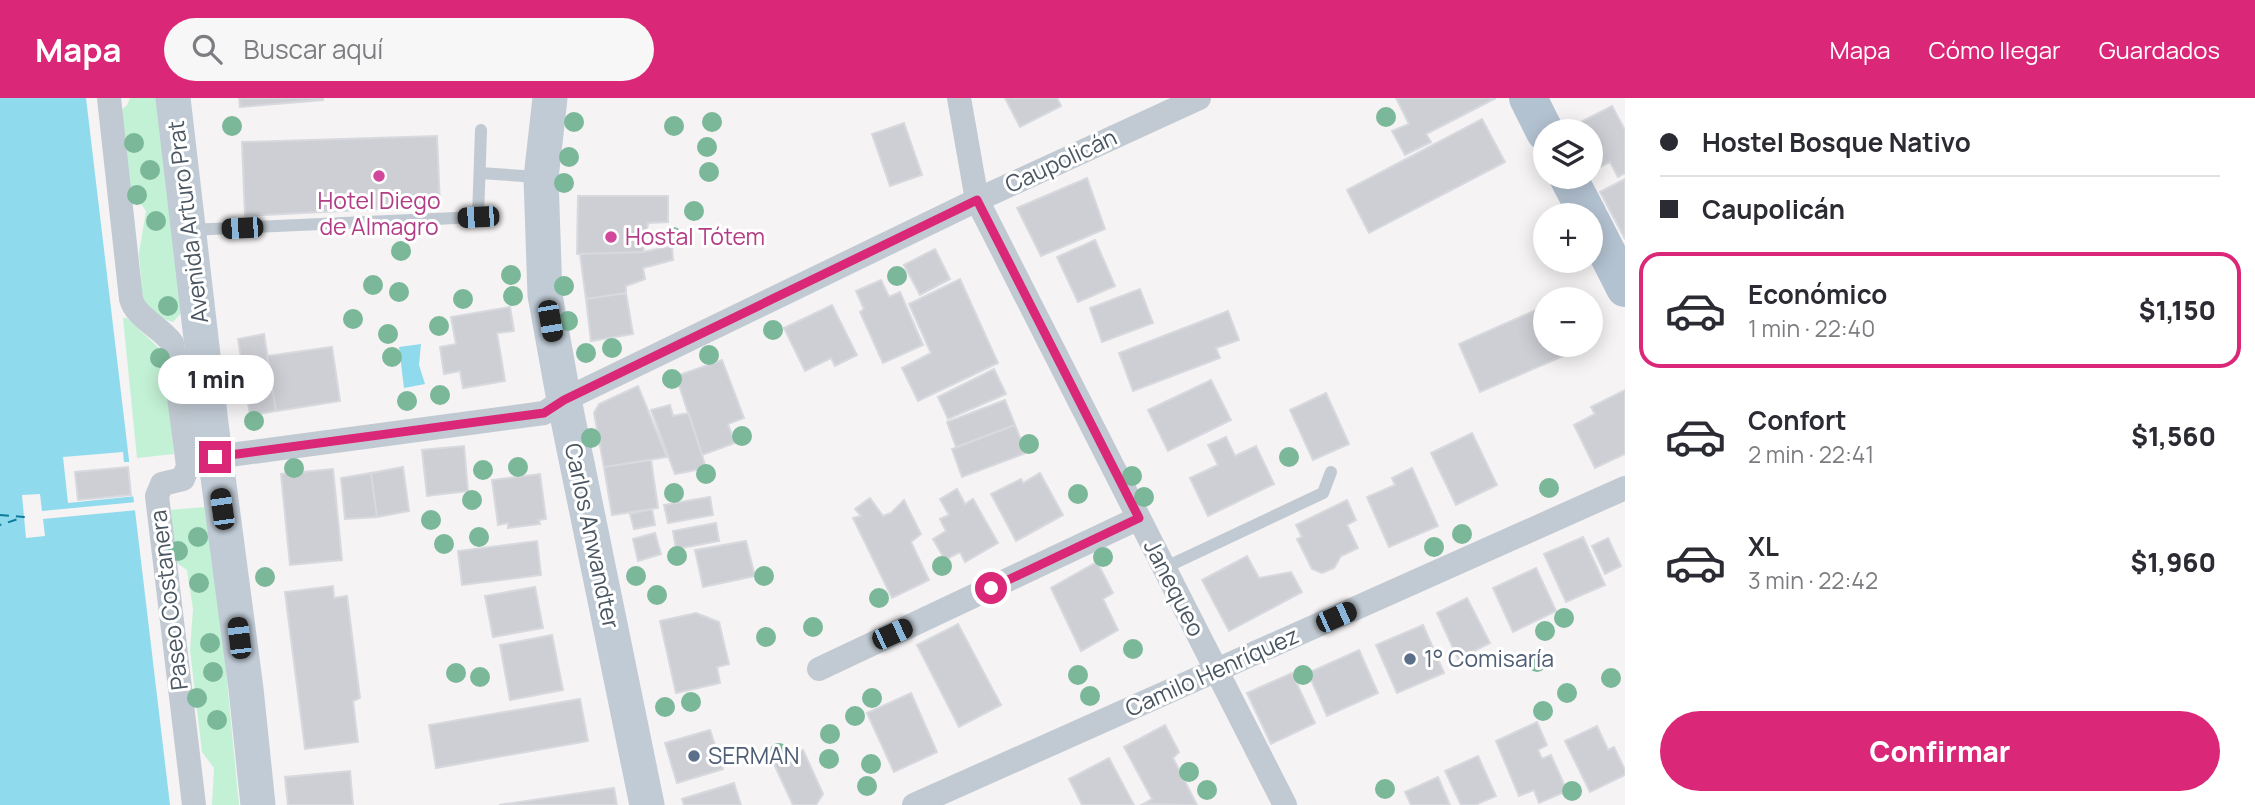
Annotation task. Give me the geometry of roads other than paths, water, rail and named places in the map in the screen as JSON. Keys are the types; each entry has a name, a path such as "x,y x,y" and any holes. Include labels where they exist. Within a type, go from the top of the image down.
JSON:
{"main road":[{"path":"1528,98 1538,119"},
{"path":"1603,245 1625,288"}],"street":[{"name":"Paseo Costanera","path":"109,98 131,299 137,310 168,336 172,343 188,466 183,479 162,484 157,496 194,805"},
{"name":"Avenida Arturo Prat","path":"173,98 258,805"},
{"name":"Carlos Anwandter","path":"550,98 541,178 545,295 647,805"},
{"name":"Janequeo","path":"959,98 977,200 1285,805"},
{"name":"Caupolicán","path":"215,457 544,413 564,400 977,200 1199,98"},
{"name":"Camilo Henríquez","path":"914,805 1625,488"},
{"path":"818,669 1139,518"}],"lane":[{"path":"189,230 478,217 481,130"},
{"path":"480,173 541,178"},
{"path":"1164,568 1323,493 1331,472"}],"water":[{"path":"0,98 86,98 170,805 0,805"},
{"path":"421,344 419,365 425,384 404,388 399,347"}],"place":[{"name":"Hotel Diego de Almagro","path":"379,176"},
{"name":"Hostal Tótem","path":"611,237"},
{"name":"1° Comisaría","path":"1410,659"},
{"name":"SERMAN","path":"694,756"}]}
